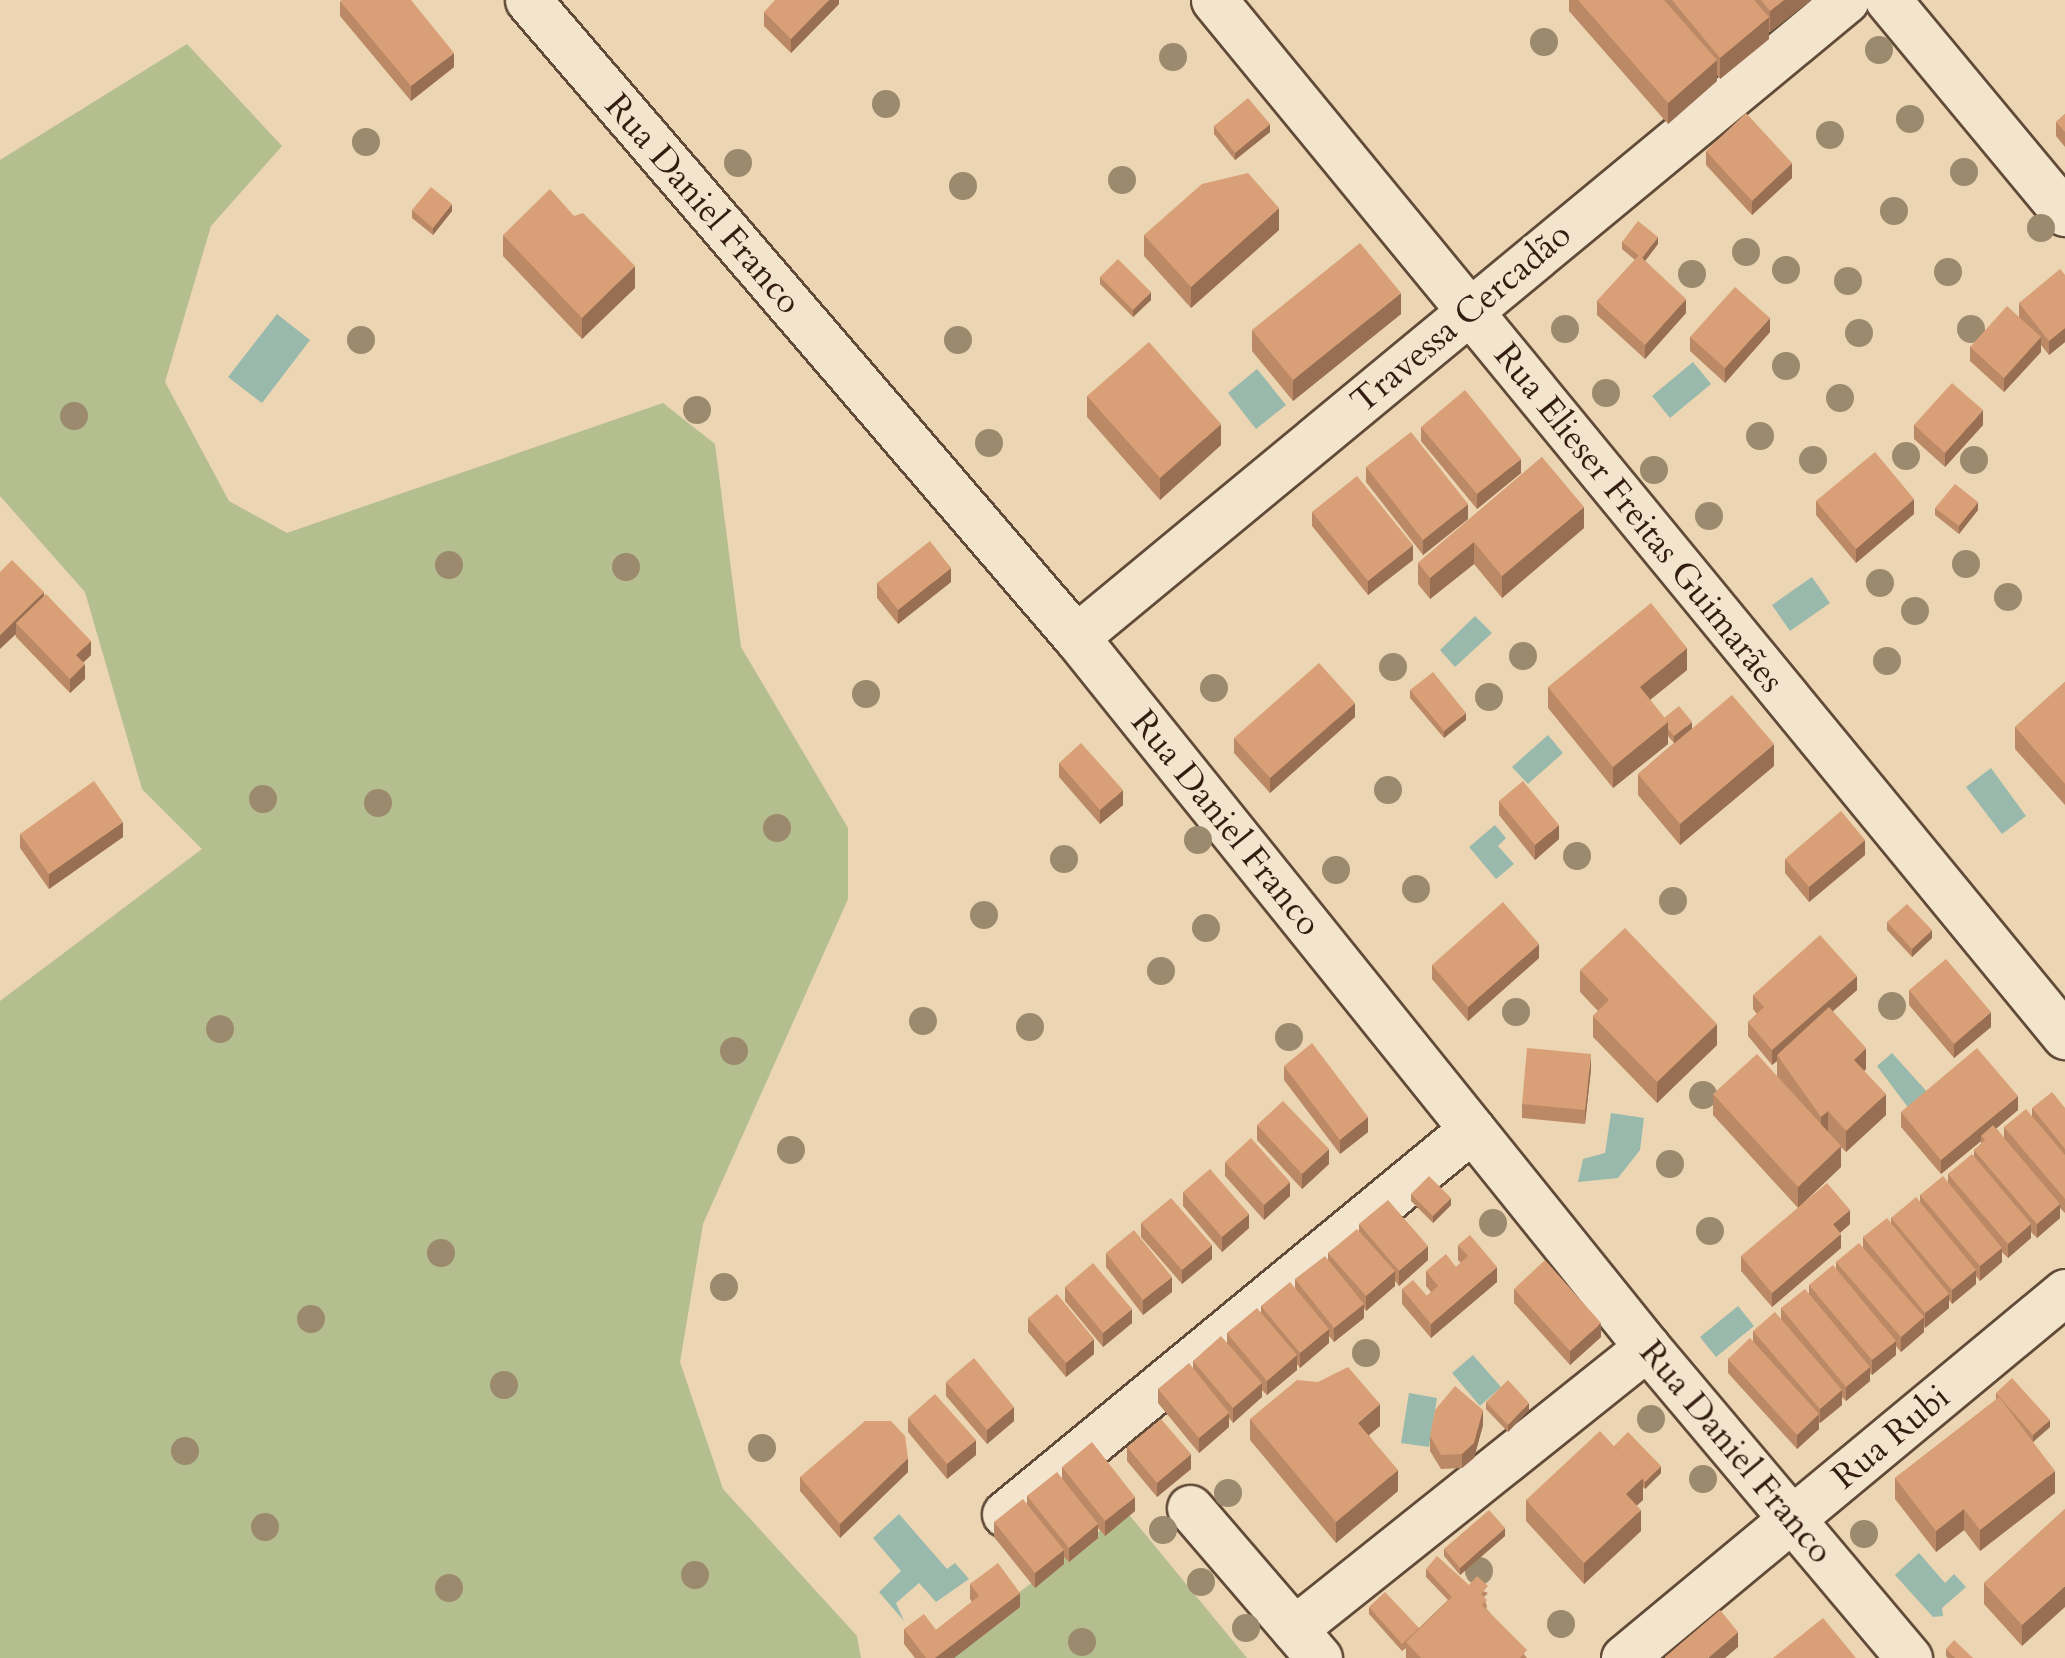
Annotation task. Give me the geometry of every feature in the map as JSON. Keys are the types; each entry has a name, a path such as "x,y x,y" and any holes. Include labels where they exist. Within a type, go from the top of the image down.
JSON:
{"street":[{"name":"Rua Daniel Franco","path":"528,0 1076,637 1648,1347 1909,1658"},
{"name":"Rua Elieser Freitas Guimarães","path":"1214,0 2065,1036"},
{"name":"Travessa Cercadão","path":"1076,637 1846,0"},
{"path":"1888,0 2065,213"},
{"path":"1005,1514 1472,1129"},
{"name":"Rua Rubi","path":"1624,1658 2065,1292"},
{"path":"1190,1508 1306,1644 1648,1347"}],"green space":[{"path":"187,44 282,146 211,226 165,382 229,501 287,533 663,403 715,444 741,647 848,828 848,899 703,1224 680,1362 723,1489 857,1636 861,1658 0,1658 0,1001 202,849 142,789 85,592 0,496 0,160"},
{"path":"1126,1511 1247,1658 933,1658"}],"shaded area":[{"path":"277,314 310,340 262,403 228,377"},
{"path":"1693,362 1711,384 1670,418 1652,396"},
{"path":"1257,369 1286,405 1256,429 1228,393"},
{"path":"1812,577 1830,603 1790,631 1772,605"},
{"path":"1475,616 1492,633 1455,667 1440,650"},
{"path":"1548,735 1563,753 1528,784 1512,767"},
{"path":"1991,768 2026,816 2002,834 1966,787"},
{"path":"1495,825 1506,838 1498,846 1514,864 1496,879 1469,847"},
{"path":"1892,1053 1929,1094 1910,1110 1877,1066"},
{"path":"1611,1113 1644,1118 1640,1150 1618,1178 1578,1182 1583,1159 1605,1153"},
{"path":"1738,1306 1754,1326 1716,1357 1700,1337"},
{"path":"1473,1355 1501,1387 1480,1406 1452,1373"},
{"path":"1409,1393 1437,1398 1429,1447 1401,1443"},
{"path":"899,1514 947,1569 955,1563 969,1579 936,1602 919,1583 896,1603 904,1621 879,1592 901,1571 873,1538"},
{"path":"1919,1553 1945,1583 1954,1574 1966,1587 1942,1608 1943,1616 1933,1617 1895,1575"}],"building":[{"path":"342,0 411,0 454,53 411,86"},
{"path":"775,0 829,0 791,39 764,12"},
{"path":"1578,0 1664,0 1717,60 1668,103"},
{"path":"1672,0 1754,0 1769,17 1720,58"},
{"path":"1761,0 1784,0 1770,11"},
{"path":"1248,98 1270,124 1235,153 1214,126"},
{"path":"1746,113 1792,163 1752,201 1706,151"},
{"path":"2065,114 2065,132 2056,122"},
{"path":"1248,173 1279,208 1191,287 1144,235 1202,184"},
{"path":"431,187 452,204 433,228 412,210"},
{"path":"550,189 574,216 583,213 635,266 582,318 503,235"},
{"path":"1638,221 1658,237 1642,258 1622,242"},
{"path":"1360,243 1401,293 1293,380 1252,330"},
{"path":"1639,255 1686,299 1645,345 1597,301"},
{"path":"1118,259 1151,292 1133,310 1100,277"},
{"path":"2060,269 2065,275 2065,328 2049,341 2019,303"},
{"path":"1735,287 1770,318 1725,368 1690,337"},
{"path":"2007,306 2041,337 2004,378 1970,347"},
{"path":"1149,342 1221,424 1160,478 1087,396"},
{"path":"1952,383 1983,410 1945,453 1914,425"},
{"path":"1465,390 1521,459 1477,494 1421,427"},
{"path":"1411,432 1468,504 1423,540 1366,467"},
{"path":"1875,452 1914,499 1856,549 1816,501"},
{"path":"1542,457 1584,507 1502,576 1474,542 1430,578 1418,563"},
{"path":"1357,476 1413,545 1368,581 1312,512"},
{"path":"1955,484 1978,502 1959,526 1935,508"},
{"path":"930,541 951,568 898,610 877,583"},
{"path":"12,560 44,592 0,635 0,572"},
{"path":"46,594 91,641 76,655 85,664 70,679 16,623"},
{"path":"1651,603 1687,648 1640,687 1668,722 1613,767 1548,687"},
{"path":"1319,663 1355,703 1270,778 1234,738"},
{"path":"1433,672 1466,713 1444,731 1410,690"},
{"path":"2065,682 2065,784 2015,727"},
{"path":"1732,695 1774,744 1680,824 1638,774"},
{"path":"1679,706 1692,722 1674,736 1664,718"},
{"path":"1081,743 1123,790 1100,810 1059,763"},
{"path":"94,781 123,822 49,874 20,834"},
{"path":"1523,781 1559,825 1535,845 1499,801"},
{"path":"1841,811 1865,840 1809,887 1785,859"},
{"path":"1503,902 1539,944 1468,1007 1432,965"},
{"path":"1907,904 1932,930 1912,949 1887,922"},
{"path":"1625,928 1717,1024 1657,1082 1593,1016 1609,1000 1580,970"},
{"path":"1820,935 1857,976 1772,1050 1748,1022 1764,1007 1753,995"},
{"path":"1946,959 1991,1012 1954,1044 1909,990"},
{"path":"1829,1007 1866,1048 1854,1060 1886,1094 1846,1131 1828,1111 1821,1117 1777,1055"},
{"path":"1312,1043 1368,1117 1340,1140 1284,1066"},
{"path":"1527,1048 1591,1054 1585,1110 1522,1104"},
{"path":"1977,1048 2018,1096 1941,1160 1901,1112"},
{"path":"1757,1054 1841,1146 1798,1187 1713,1094"},
{"path":"2052,1092 2065,1108 2065,1149 2032,1108"},
{"path":"1283,1101 1329,1149 1302,1174 1257,1125"},
{"path":"2026,1109 2065,1155 2065,1199 2004,1127"},
{"path":"1993,1125 2060,1204 2037,1224 1974,1150"},
{"path":"1251,1138 1290,1182 1264,1205 1225,1162"},
{"path":"1972,1154 2031,1224 2008,1244 1948,1174"},
{"path":"1210,1169 1249,1214 1222,1237 1183,1192"},
{"path":"1429,1176 1451,1198 1433,1216 1411,1194"},
{"path":"1943,1176 2002,1248 1980,1266 1920,1195"},
{"path":"1827,1183 1850,1210 1833,1224 1841,1234 1772,1293 1741,1256"},
{"path":"1916,1197 1976,1270 1952,1290 1891,1218"},
{"path":"1171,1198 1212,1245 1182,1270 1141,1223"},
{"path":"1388,1200 1428,1246 1399,1271 1359,1224"},
{"path":"1887,1218 1949,1294 1925,1313 1863,1237"},
{"path":"1357,1229 1395,1271 1366,1296 1328,1253"},
{"path":"1134,1230 1172,1277 1143,1300 1106,1253"},
{"path":"1470,1235 1497,1267 1431,1324 1402,1289 1413,1280 1427,1296 1438,1286 1426,1271 1446,1254 1456,1267 1468,1256 1458,1245"},
{"path":"1859,1243 1924,1317 1901,1337 1836,1262"},
{"path":"1325,1256 1364,1304 1334,1328 1295,1279"},
{"path":"1545,1260 1601,1323 1570,1351 1514,1289"},
{"path":"1093,1263 1132,1309 1103,1333 1065,1287"},
{"path":"1833,1265 1896,1341 1872,1360 1809,1285"},
{"path":"1290,1282 1329,1329 1300,1353 1261,1306"},
{"path":"1805,1289 1870,1367 1846,1387 1781,1308"},
{"path":"1057,1294 1094,1339 1066,1363 1028,1318"},
{"path":"1257,1308 1297,1355 1267,1381 1227,1333"},
{"path":"1775,1312 1842,1390 1820,1409 1753,1331"},
{"path":"1221,1336 1262,1383 1233,1408 1193,1361"},
{"path":"1750,1338 1819,1414 1797,1435 1728,1359"},
{"path":"974,1358 1014,1407 987,1430 946,1382"},
{"path":"1189,1363 1229,1413 1199,1438 1158,1389"},
{"path":"1348,1367 1380,1404 1358,1423 1398,1470 1336,1522 1250,1419 1297,1380 1318,1382"},
{"path":"2012,1378 2050,1420 2033,1435 1996,1393"},
{"path":"1508,1380 1529,1403 1508,1425 1486,1402"},
{"path":"1455,1386 1483,1410 1474,1443 1462,1454 1441,1455 1430,1436 1435,1410"},
{"path":"935,1394 976,1440 947,1464 908,1418"},
{"path":"1999,1397 2055,1471 1980,1530 1964,1509 1936,1531 1895,1478"},
{"path":"1161,1419 1191,1454 1157,1483 1127,1447"},
{"path":"865,1421 891,1421 905,1436 908,1458 840,1524 800,1477"},
{"path":"1600,1431 1643,1478 1626,1494 1641,1510 1584,1563 1526,1500"},
{"path":"1628,1432 1661,1466 1645,1482 1614,1446"},
{"path":"1092,1442 1135,1497 1105,1521 1062,1467"},
{"path":"1057,1472 1098,1524 1069,1548 1027,1496"},
{"path":"1023,1499 1064,1550 1035,1573 994,1522"},
{"path":"2065,1509 2065,1586 2022,1625 1984,1583"},
{"path":"1489,1510 1505,1528 1460,1568 1444,1549"},
{"path":"1437,1556 1469,1585 1477,1576 1488,1586 1481,1594 1487,1600 1472,1609 1456,1593 1452,1597 1426,1569"},
{"path":"998,1563 1020,1593 935,1658 926,1658 904,1629 924,1614 936,1630 979,1596 970,1584"},
{"path":"1385,1592 1419,1628 1402,1644 1369,1607"},
{"path":"1456,1593 1472,1609 1479,1602 1527,1650 1520,1658 1421,1658 1406,1642"},
{"path":"1720,1610 1738,1632 1708,1658 1665,1657"},
{"path":"1823,1618 1856,1658 1773,1658"},
{"path":"1954,1640 1973,1658 1955,1658 1946,1649"}]}
